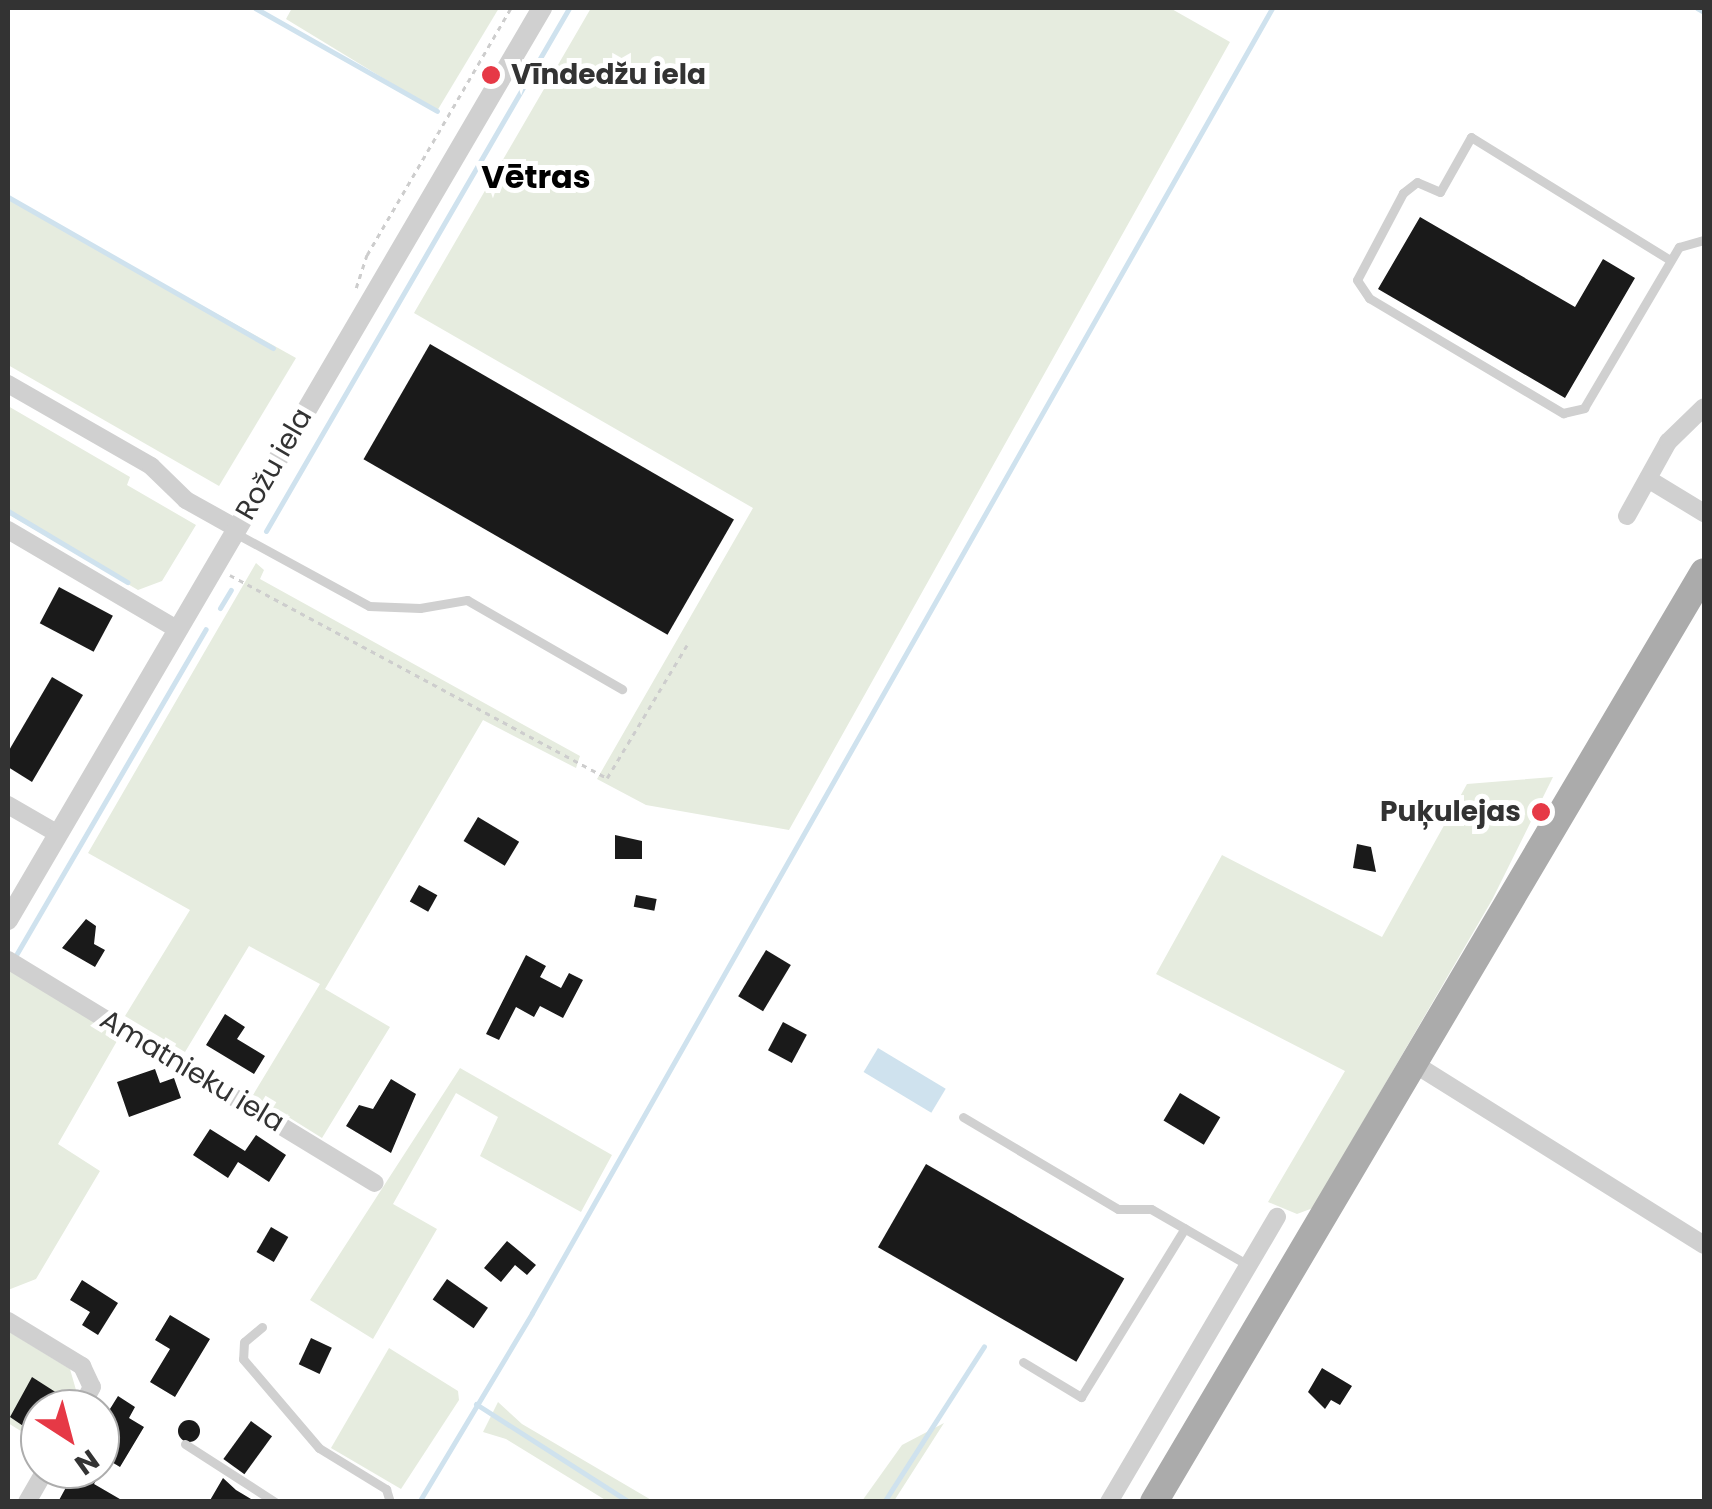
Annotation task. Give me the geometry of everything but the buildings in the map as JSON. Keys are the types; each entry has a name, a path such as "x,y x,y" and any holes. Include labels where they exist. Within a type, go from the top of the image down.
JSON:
{"main road":[{"path":"1154,1502 1704,572"}],"street":[{"name":"Rožu iela","path":"8,920 535,10"},
{"path":"8,384 151,466 186,500 235,531"},
{"path":"1628,516 1668,442 1704,408"},
{"path":"1648,479 1704,512"},
{"path":"8,530 178,629"},
{"path":"8,804 58,834"},
{"name":"Amatnieku iela","path":"8,960 375,1182"},
{"path":"1413,1063 1704,1245"},
{"path":"1109,1502 1277,1217"},
{"path":"8,1321 82,1366 91,1389"}],"lane":[{"path":"1670,260 1471,137 1440,192 1417,182 1403,194 1357,280 1370,298 1563,413 1584,408 1680,247 1704,240"},
{"path":"235,531 369,606 467,600 622,689"},
{"path":"963,1117 1118,1209 1150,1209 1248,1264"},
{"path":"1023,1362 1081,1396 1185,1228"},
{"path":"262,1327 244,1342 243,1359 320,1448 386,1489 390,1502"},
{"path":"185,1444 276,1502"}],"path":[{"path":"422,162 428,166"},
{"path":"214,566 608,778 687,645"}],"shaded area":[{"path":"292,8 499,8 437,111 286,19"},
{"path":"591,8 1170,8 1230,42 789,830 646,805 597,779 753,508 414,313"},
{"path":"8,197 296,358 219,486 8,365"},
{"path":"8,406 130,477 127,485 196,525 162,581 138,590 8,514"},
{"path":"256,563 264,570 260,579 580,756 576,768 483,720 325,989 390,1027 322,1138 253,1095 320,984 249,946 185,1052 125,1016 190,910 88,853"},
{"path":"1553,777 1492,900 1313,1208 1297,1214 1268,1202 1345,1071 1156,974 1222,855 1382,937 1467,784"},
{"path":"10,969 121,1034 58,1144 100,1171 36,1279 8,1290"},
{"path":"460,1068 612,1155 581,1212 480,1156 498,1117 456,1093 393,1204 437,1229 373,1339 310,1300"},
{"path":"8,1331 70,1369 76,1389 20,1389 20,1430 8,1423"},
{"path":"389,1348 458,1391 459,1400 401,1489 331,1448"},
{"path":"498,1402 522,1424 653,1501 607,1501 506,1439 483,1432"},
{"path":"944,1423 894,1501 862,1501 902,1445"}],"water":[{"path":"878,1048 946,1089 931,1113 864,1072"}],"waterway":[{"path":"255,8 437,111"},
{"path":"266,531 569,8"},
{"path":"419,1502 532,1313 1272,8"},
{"path":"1697,8 1704,12"},
{"path":"8,197 273,348"},
{"path":"8,511 127,582"},
{"path":"220,608 231,590"},
{"path":"16,955 206,629"},
{"path":"1704,1127 1704,1142"},
{"path":"884,1502 984,1346"},
{"path":"476,1404 629,1502"}],"place":[{"name":"Vīndedžu iela","path":"491,75"},
{"name":"Puķulejas","path":"1541,812"}],"district":[{"name":"Vētras","path":"536,177"}]}
